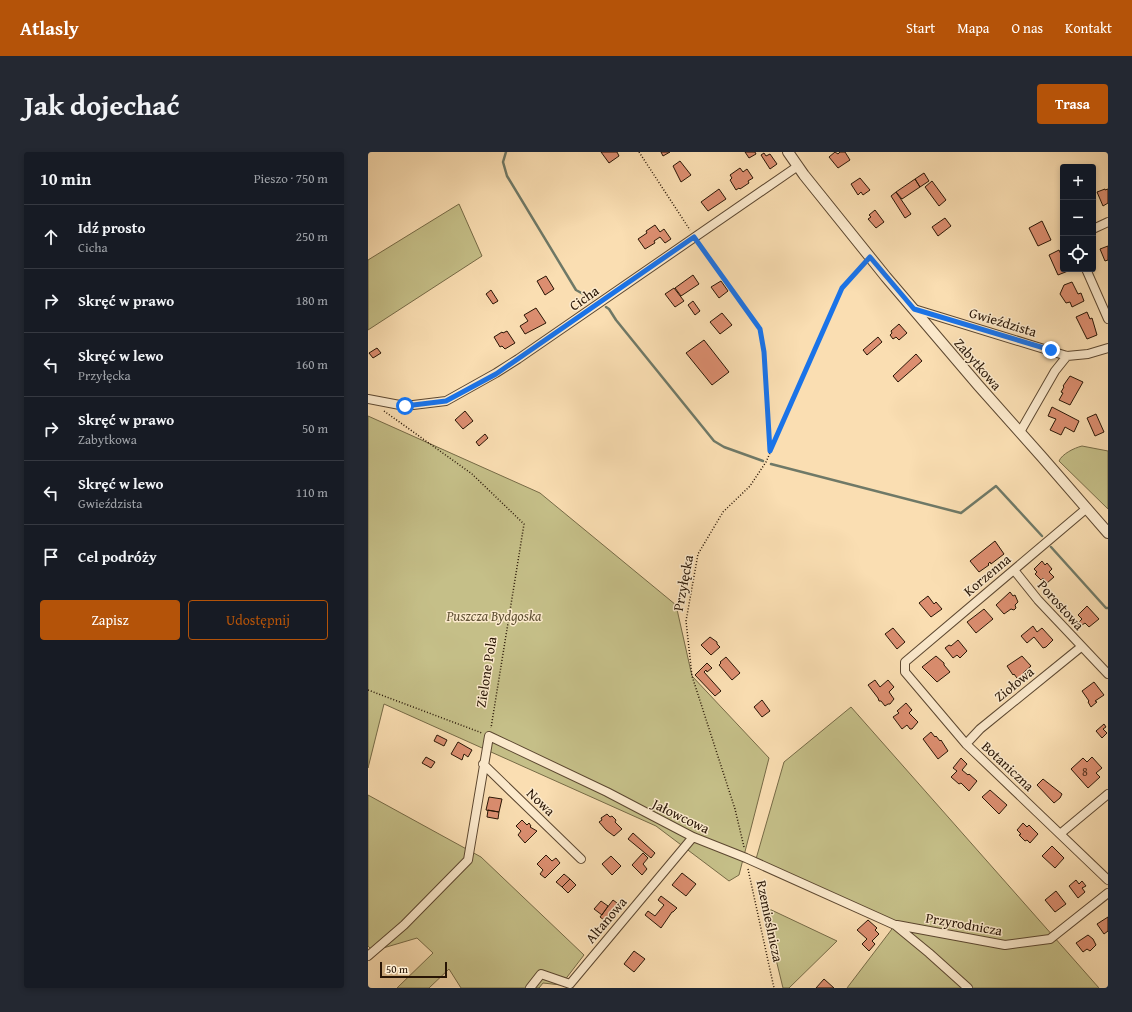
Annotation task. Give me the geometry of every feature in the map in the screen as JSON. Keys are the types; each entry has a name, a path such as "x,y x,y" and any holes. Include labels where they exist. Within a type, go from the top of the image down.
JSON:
{"street":[{"name":"Zabytkowa","path":"788,152 870,257 978,385 1108,533"},
{"name":"Cicha","path":"368,398 405,406 446,401 502,370 798,166"},
{"path":"1096,228 1108,222"},
{"path":"1087,272 1108,319"},
{"name":"Gwieździsta","path":"914,309 1067,356 1088,354 1108,348"},
{"path":"1020,432 1055,371 1067,356"},
{"name":"Korzenna","path":"905,662 1087,508"},
{"name":"Porostowa","path":"1014,570 1038,600 1108,674"},
{"name":"Ziołowa","path":"966,744 980,729 1081,647"},
{"name":"Botaniczna","path":"905,662 905,672 966,744 1108,880"},
{"path":"368,956 404,925 468,860 483,764 489,736"},
{"name":"Jałowcowa","path":"489,736 607,792 693,837 746,858 895,925 968,988"},
{"name":"Nowa","path":"483,764 581,859"},
{"path":"1060,834 1108,794"},
{"name":"Altanowa","path":"530,988 541,974 570,984 693,837"},
{"name":"Przyrodnicza","path":"895,925 1005,945 1050,939 1108,893"}],"path":[{"path":"639,152 694,237 760,329 764,352 770,451"},
{"name":"Przyłęcka","path":"746,858 735,808 692,676 686,621 698,554 722,512 750,486 766,462 842,288 870,257"},
{"name":"Zielone Pola","path":"381,409 472,474 524,524 489,736"},
{"path":"368,690 489,736"},
{"name":"Rzemieślnicza","path":"746,858 774,988"}],"green space":[{"path":"459,204 482,256 368,330 368,260"},
{"name":"Puszcza Bydgoska","path":"368,416 540,493 676,605 692,676 769,758 739,875 729,881 656,826 384,704 368,768"},
{"path":"1082,446 1108,451 1108,509 1059,461 1063,456 1075,448"},
{"path":"851,707 1099,988 847,988 895,925 756,859 784,762"},
{"path":"368,795 481,857 584,955 561,985 543,983 539,988 461,988 449,969 429,988 397,988 433,953 417,938 373,951 368,946"},
{"path":"763,906 837,941 789,988 783,988"}],"building":[{"path":"601,152 617,152 619,156 609,163"},
{"path":"661,152 670,152 663,156"},
{"path":"745,152 755,152 756,154 749,158"},
{"path":"835,152 838,154 840,152 845,152 850,160 838,168 829,157"},
{"path":"764,153 766,156 770,154 777,164 770,169 761,155"},
{"path":"680,161 691,175 681,182 673,166"},
{"path":"740,168 743,172 747,169 753,178 748,181 749,183 736,190 730,180 732,178 730,175"},
{"path":"924,173 929,181 920,187 915,179"},
{"path":"860,178 870,190 863,195 861,192 858,195 851,184"},
{"path":"915,179 920,187 902,199 896,192"},
{"path":"932,181 946,200 939,206 925,187"},
{"path":"719,189 726,199 708,211 701,202"},
{"path":"1108,189 1108,203 1103,206 1097,192"},
{"path":"896,192 911,214 905,218 891,196"},
{"path":"875,210 884,222 876,228 868,219 871,217 869,215"},
{"path":"945,218 951,226 938,236 932,227"},
{"path":"1042,221 1051,240 1038,246 1029,228"},
{"path":"655,225 660,232 664,229 671,239 665,243 660,237 654,241 655,243 645,249 638,239"},
{"path":"1108,246 1108,260 1105,261 1100,249"},
{"path":"1059,250 1060,272 1066,272 1058,275 1049,255"},
{"path":"693,275 699,284 681,296 675,288"},
{"path":"546,276 554,289 545,295 537,281"},
{"path":"721,281 728,291 719,298 711,287"},
{"path":"1072,282 1078,294 1081,293 1084,301 1072,307 1070,302 1066,303 1060,294 1064,285"},
{"path":"674,288 684,301 675,307 665,294"},
{"path":"491,290 498,301 493,304 486,294"},
{"path":"693,301 700,311 695,315 688,305"},
{"path":"536,308 546,323 525,334 520,326 528,321 524,315"},
{"path":"1087,312 1090,319 1092,318 1097,335 1087,339 1076,317"},
{"path":"722,313 732,325 720,334 710,322"},
{"path":"899,324 907,333 899,340 896,337 893,339 890,335 892,333 891,331"},
{"path":"507,331 515,343 505,349 502,346 500,347 494,337"},
{"path":"878,337 882,342 867,355 863,350"},
{"path":"704,340 729,372 712,385 686,353"},
{"path":"377,348 381,353 373,358 369,353"},
{"path":"916,354 922,361 898,382 893,376"},
{"path":"1070,376 1083,382 1070,405 1059,400 1063,393 1061,392 1064,387 1063,386"},
{"path":"1052,407 1079,421 1074,432 1065,427 1061,435 1050,430 1056,419 1048,416"},
{"path":"465,411 473,421 463,429 455,420"},
{"path":"1096,414 1104,432 1095,436 1087,418"},
{"path":"485,434 488,438 479,446 476,442"},
{"path":"995,541 1004,554 991,564 990,562 988,564 989,565 979,572 970,561"},
{"path":"1042,561 1045,565 1047,563 1052,569 1049,572 1054,577 1047,583 1043,578 1041,580 1035,574 1037,572 1034,569"},
{"path":"1010,592 1013,596 1015,595 1018,602 1015,605 1016,608 1014,610 1011,609 1004,614 996,605"},
{"path":"928,596 934,604 936,602 942,609 931,617 919,603"},
{"path":"1087,606 1099,619 1089,627 1085,623 1082,625 1079,622 1082,619 1078,615"},
{"path":"984,609 993,619 976,633 967,622"},
{"path":"1033,626 1037,632 1042,628 1053,640 1046,647 1043,648 1034,637 1027,643 1021,636"},
{"path":"893,628 905,642 897,649 885,634"},
{"path":"710,637 717,642 720,647 711,655 701,645"},
{"path":"958,640 967,651 960,658 957,655 953,658 945,648 949,645 951,646"},
{"path":"936,656 944,663 950,672 937,682 922,667"},
{"path":"1022,656 1031,666 1023,673 1026,677 1020,682 1007,666"},
{"path":"726,657 740,673 732,680 719,665 721,663 720,662"},
{"path":"707,663 712,668 707,672 706,670 704,672 721,691 715,696 695,675"},
{"path":"875,680 880,687 888,680 894,687 889,692 894,699 890,704 885,706 881,701 879,701 868,685"},
{"path":"1094,682 1104,695 1095,701 1097,702 1091,707 1082,691"},
{"path":"762,700 770,711 762,717 754,707"},
{"path":"906,703 912,710 909,713 918,722 912,729 910,729 907,725 902,729 893,717 899,713 897,711"},
{"path":"1104,724 1106,727 1103,729 1107,733 1102,738 1096,731"},
{"path":"931,732 940,741 941,740 948,751 938,759 923,739"},
{"path":"437,735 447,740 444,746 434,741"},
{"path":"458,742 472,750 468,757 464,754 462,760 451,754"},
{"path":"426,757 435,762 431,768 422,763"},
{"path":"1092,757 1102,768 1096,773 1100,777 1088,788 1071,769 1083,758 1087,762"},
{"path":"961,758 967,764 962,770 977,781 969,791 961,783 959,784 951,777 957,771 953,768"},
{"path":"1043,779 1062,794 1054,803 1037,785"},
{"path":"990,790 1007,805 999,814 982,797"},
{"path":"489,797 502,799 499,812 486,810"},
{"path":"488,810 499,812 498,819 487,817"},
{"path":"607,814 616,820 615,822 622,829 614,836 599,822 602,820 601,818"},
{"path":"522,820 527,825 529,823 531,826 530,827 537,831 525,843 518,835 521,831 516,826"},
{"path":"1023,823 1027,827 1029,825 1038,834 1030,843 1027,840 1025,841 1019,835 1021,834 1017,830"},
{"path":"633,833 655,853 651,858 628,839"},
{"path":"1052,846 1064,858 1055,868 1042,856"},
{"path":"643,853 648,858 643,864 647,869 642,875 632,865"},
{"path":"546,855 552,861 556,858 560,863 545,878 540,874 543,870 537,864"},
{"path":"611,856 621,866 612,875 602,864"},
{"path":"682,873 696,884 686,896 672,885"},
{"path":"564,874 570,879 562,887 556,882"},
{"path":"570,879 576,885 568,893 562,887"},
{"path":"1076,880 1079,884 1082,881 1086,886 1082,888 1085,892 1078,898 1069,886"},
{"path":"1056,891 1066,904 1055,912 1045,900"},
{"path":"661,896 677,908 672,912 661,928 645,915 648,911 655,916 664,905 658,900"},
{"path":"613,900 621,906 608,923 600,917"},
{"path":"601,901 608,906 602,915 594,909"},
{"path":"1108,917 1108,931 1104,934 1097,924"},
{"path":"868,920 877,928 875,930 879,934 872,941 875,944 869,951 862,944 867,939 857,930"},
{"path":"1088,935 1093,939 1096,945 1090,951 1087,949 1083,952 1076,943"},
{"path":"634,951 645,959 634,972 624,964"},
{"path":"824,979 834,988 816,988"}],"waterway":[{"path":"506,152 503,162 507,176 576,290 592,299"},
{"path":"606,307 714,441 724,447 763,461"},
{"path":"771,464 961,513 996,486 1042,536"},
{"path":"1051,547 1106,608 1108,608"}],"route":[{"path":"405,406 446,401 496,374 694,237 760,329 764,352 770,451 842,288 870,257 914,309 1051,350"}]}
